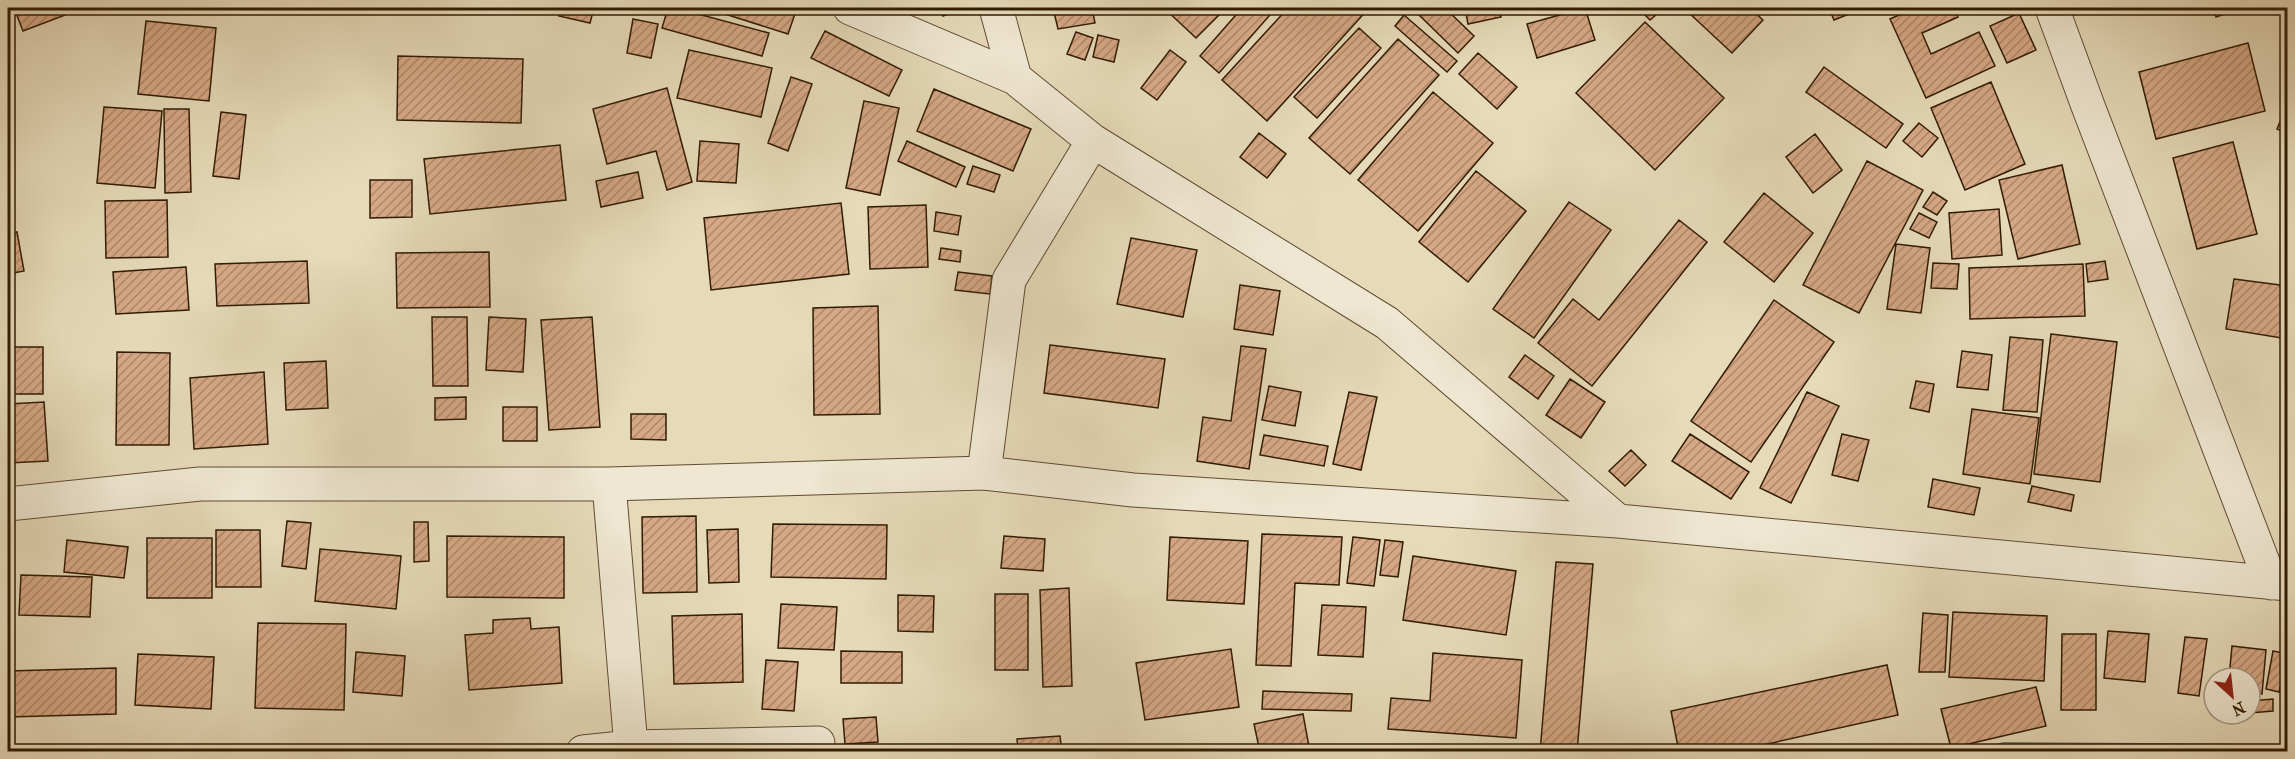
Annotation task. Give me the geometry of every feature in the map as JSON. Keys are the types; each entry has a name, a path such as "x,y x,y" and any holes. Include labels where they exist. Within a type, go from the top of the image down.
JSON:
{"street":[{"path":"850,8 1015,78 1093,141 1387,323 1617,521"},
{"path":"996,8 1015,78"},
{"path":"8,504 200,484 609,484 984,473 1133,490 1617,521 2279,583 2092,117 2052,8"},
{"path":"984,473 1009,280 1093,141"},
{"path":"609,484 631,747"},
{"path":"583,752 631,747 818,742"}],"building":[{"path":"14,8 62,8 65,15 23,31"},
{"path":"231,8 260,8 231,11"},
{"path":"561,8 594,8 590,23 559,16"},
{"path":"668,8 676,8 769,33 762,56 662,28"},
{"path":"706,8 797,8 788,34"},
{"path":"940,8 964,8 943,16"},
{"path":"1053,8 1092,8 1095,23 1058,29"},
{"path":"1164,8 1226,8 1196,38"},
{"path":"1242,8 1276,8 1219,73 1200,56"},
{"path":"1288,8 1369,8 1267,121 1222,80"},
{"path":"1423,8 1445,8 1474,36 1458,53 1417,13"},
{"path":"1465,8 1499,8 1501,17 1468,24"},
{"path":"1585,8 1595,40 1537,58 1527,24"},
{"path":"1638,8 1664,8 1650,20"},
{"path":"1692,8 1750,8 1763,20 1732,53 1688,12"},
{"path":"1829,8 1864,8 1834,20"},
{"path":"1915,8 1954,8 1958,17 1922,33 1931,54 1979,32 1995,66 1926,98 1890,19"},
{"path":"2213,8 2243,8 2216,17"},
{"path":"2019,13 2036,50 2007,63 1990,26"},
{"path":"1404,15 1457,61 1447,72 1395,26"},
{"path":"633,19 658,24 651,58 627,53"},
{"path":"146,21 216,28 209,101 138,94"},
{"path":"1645,22 1724,98 1655,170 1576,93"},
{"path":"1359,28 1381,48 1317,118 1294,97"},
{"path":"825,31 902,70 889,96 811,58"},
{"path":"1076,32 1093,38 1085,60 1067,54"},
{"path":"1098,35 1119,40 1114,62 1093,57"},
{"path":"1398,39 1439,75 1350,174 1309,138"},
{"path":"2248,43 2265,111 2156,139 2139,72"},
{"path":"689,50 772,68 761,117 677,98"},
{"path":"1170,50 1186,62 1157,100 1141,88"},
{"path":"1478,53 1517,87 1497,109 1459,74"},
{"path":"398,56 523,59 521,123 397,120"},
{"path":"1824,67 1903,124 1886,148 1806,92"},
{"path":"791,77 812,84 788,151 768,143"},
{"path":"1991,82 2025,164 1965,190 1931,108"},
{"path":"667,88 692,182 667,190 656,151 607,164 593,109"},
{"path":"934,89 1031,129 1013,171 917,131"},
{"path":"1433,92 1493,143 1418,231 1358,180"},
{"path":"864,101 899,108 880,195 846,188"},
{"path":"2288,102 2288,133 2277,129"},
{"path":"104,107 162,111 155,188 97,183"},
{"path":"164,109 189,109 191,192 165,193"},
{"path":"221,112 246,115 239,179 213,176"},
{"path":"1919,123 1938,138 1922,157 1903,141"},
{"path":"1259,133 1286,154 1267,178 1240,157"},
{"path":"1815,134 1842,170 1813,193 1786,157"},
{"path":"700,141 739,144 736,183 697,181"},
{"path":"907,141 965,167 956,187 898,161"},
{"path":"2233,142 2257,234 2197,249 2173,158"},
{"path":"560,145 566,200 430,214 424,159"},
{"path":"1867,161 1923,190 1859,313 1803,285"},
{"path":"2062,165 2080,244 2018,259 1999,180"},
{"path":"973,166 1000,175 994,192 967,184"},
{"path":"1476,171 1526,211 1468,282 1419,242"},
{"path":"638,172 643,198 601,207 596,181"},
{"path":"370,180 412,180 412,217 370,218"},
{"path":"1933,192 1947,201 1937,215 1923,207"},
{"path":"1764,193 1813,233 1774,282 1724,242"},
{"path":"167,200 168,257 106,258 105,201"},
{"path":"1569,202 1611,230 1534,338 1493,309"},
{"path":"841,203 849,274 711,290 704,218"},
{"path":"926,205 928,267 870,269 868,207"},
{"path":"1999,209 2002,255 1952,259 1949,213"},
{"path":"936,212 961,216 958,235 934,231"},
{"path":"1919,213 1937,222 1929,238 1910,229"},
{"path":"2288,216 2288,233 2282,231"},
{"path":"1679,220 1707,242 1592,386 1538,343 1573,299 1599,320"},
{"path":"17,232 24,271 8,274 8,234"},
{"path":"1131,238 1197,250 1183,317 1117,304"},
{"path":"1896,244 1930,248 1921,313 1887,309"},
{"path":"941,248 961,251 960,262 939,259"},
{"path":"489,252 490,307 397,308 396,253"},
{"path":"307,261 309,303 217,306 215,264"},
{"path":"2105,261 2108,279 2088,282 2086,264"},
{"path":"1933,263 1959,264 1957,289 1931,288"},
{"path":"2083,264 2085,316 1970,319 1969,268"},
{"path":"186,267 189,310 116,314 113,272"},
{"path":"958,272 992,276 990,294 955,290"},
{"path":"2234,279 2288,286 2288,339 2226,329"},
{"path":"1240,285 1280,291 1273,335 1234,329"},
{"path":"1774,300 1834,342 1751,462 1691,421"},
{"path":"878,306 880,414 814,415 813,308"},
{"path":"432,317 467,317 468,386 433,386"},
{"path":"489,317 526,319 523,372 486,370"},
{"path":"592,317 600,427 549,430 541,320"},
{"path":"2051,334 2117,342 2100,482 2034,474"},
{"path":"2010,337 2043,340 2037,412 2003,410"},
{"path":"1050,345 1165,359 1158,408 1044,393"},
{"path":"1241,346 1266,349 1249,469 1197,461 1203,417 1231,421"},
{"path":"8,347 43,347 43,394 8,394"},
{"path":"1962,351 1992,355 1988,390 1957,387"},
{"path":"117,352 170,353 169,445 116,445"},
{"path":"1525,355 1554,376 1538,399 1509,377"},
{"path":"326,361 328,408 286,410 284,363"},
{"path":"264,372 268,444 194,449 190,378"},
{"path":"1570,379 1605,402 1581,438 1546,415"},
{"path":"1916,381 1934,384 1929,412 1910,408"},
{"path":"1269,386 1301,392 1295,426 1262,420"},
{"path":"1349,392 1377,397 1361,470 1333,464"},
{"path":"1807,392 1839,406 1791,503 1760,488"},
{"path":"466,397 466,419 435,420 435,398"},
{"path":"44,402 48,461 8,463 8,404"},
{"path":"503,407 537,407 537,441 503,441"},
{"path":"1972,409 2039,418 2030,484 1963,474"},
{"path":"631,414 666,414 666,440 631,439"},
{"path":"1690,434 1749,472 1731,499 1672,461"},
{"path":"1842,434 1869,440 1858,481 1832,475"},
{"path":"1264,435 1328,446 1324,466 1260,455"},
{"path":"1631,450 1646,465 1625,486 1609,471"},
{"path":"1933,479 1980,488 1974,515 1928,507"},
{"path":"2032,486 2074,495 2071,511 2028,502"},
{"path":"696,516 697,592 643,593 642,517"},
{"path":"287,521 311,523 306,569 282,566"},
{"path":"414,522 428,522 429,561 414,562"},
{"path":"773,524 887,525 886,579 771,577"},
{"path":"738,529 739,582 709,583 707,530"},
{"path":"216,530 260,530 261,587 216,587"},
{"path":"1262,534 1342,537 1339,585 1295,583 1291,666 1256,665"},
{"path":"447,536 564,537 564,598 447,597"},
{"path":"1004,536 1045,539 1043,571 1001,568"},
{"path":"1170,537 1248,541 1244,604 1167,600"},
{"path":"1353,537 1380,540 1374,586 1347,583"},
{"path":"147,538 212,538 212,598 147,598"},
{"path":"67,540 128,547 124,578 64,572"},
{"path":"1385,540 1403,542 1398,577 1380,575"},
{"path":"320,549 401,556 396,609 315,601"},
{"path":"1413,556 1516,571 1506,635 1403,620"},
{"path":"1556,562 1593,564 1577,752 1540,752"},
{"path":"21,575 92,577 90,617 19,615"},
{"path":"1069,588 1072,686 1043,687 1040,590"},
{"path":"995,594 1028,594 1028,670 995,670"},
{"path":"898,595 934,596 933,632 898,631"},
{"path":"781,604 837,607 834,650 778,648"},
{"path":"1322,605 1366,607 1363,657 1318,655"},
{"path":"1953,612 2047,616 2044,681 1949,677"},
{"path":"1923,613 1948,615 1945,672 1919,672"},
{"path":"742,614 743,682 674,684 672,616"},
{"path":"530,618 531,629 559,627 562,683 469,690 465,635 493,633 493,620"},
{"path":"258,623 346,624 344,710 255,708"},
{"path":"2108,631 2149,634 2145,682 2104,678"},
{"path":"2062,634 2096,634 2096,710 2061,710"},
{"path":"2185,637 2207,639 2199,696 2178,693"},
{"path":"2232,646 2266,650 2262,694 2262,666 2230,666"},
{"path":"1231,649 1239,707 1145,720 1136,663"},
{"path":"841,651 902,652 902,683 841,683"},
{"path":"2273,651 2288,654 2279,692 2266,689"},
{"path":"356,652 405,656 402,696 353,692"},
{"path":"1433,653 1522,660 1516,738 1388,729 1391,698 1430,701"},
{"path":"138,654 214,657 211,709 135,705"},
{"path":"766,660 798,662 794,711 762,709"},
{"path":"1887,665 1898,715 1731,752 1679,752 1671,711"},
{"path":"116,668 116,714 8,717 8,671"},
{"path":"2036,687 2046,726 1951,748 1941,709"},
{"path":"1263,691 1352,694 1351,711 1262,709"},
{"path":"2273,699 2273,711 2262,712 2262,700"},
{"path":"1303,714 1310,752 1260,752 1254,724"},
{"path":"876,717 878,742 845,744 843,719"},
{"path":"1060,736 1062,752 1018,752 1017,739"},
{"path":"870,748 899,752 870,752"}],"waterway":[{"path":"1988,752 2004,748 2288,750"}]}
